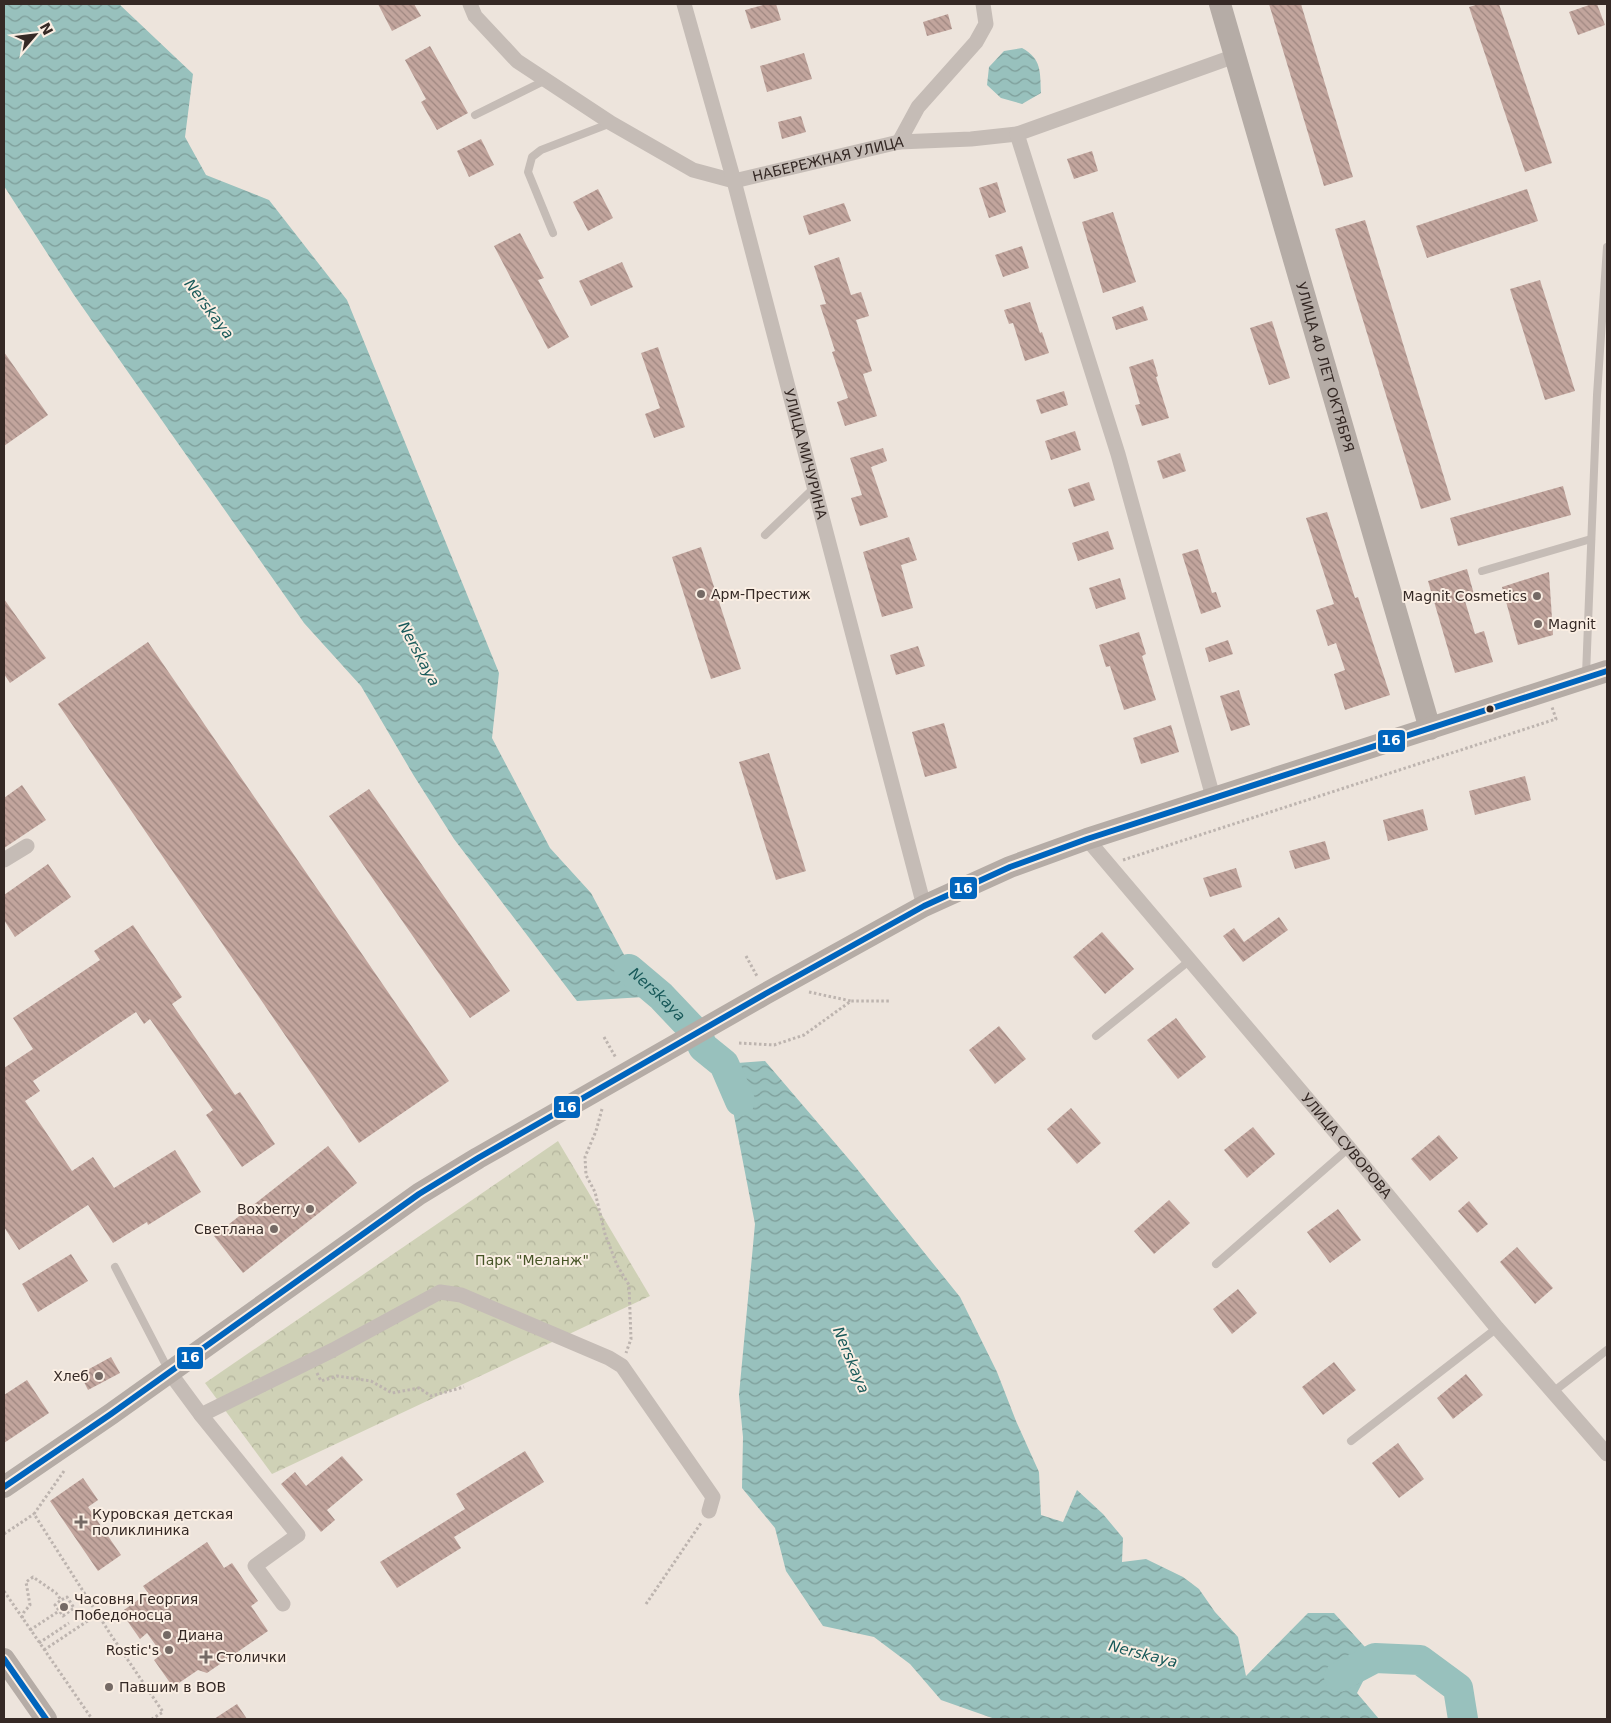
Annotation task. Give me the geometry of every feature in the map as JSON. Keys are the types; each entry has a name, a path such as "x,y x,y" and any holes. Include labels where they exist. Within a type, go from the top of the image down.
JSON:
{"street":[{"name":"НАБЕРЕЖНАЯ УЛИЦА","path":"470,4 476,16 517,60 611,124 693,170 734,181 900,142 971,139 1017,134 1235,56"},
{"name":"УЛИЦА МИЧУРИНА","path":"684,4 734,181 924,906"},
{"path":"900,142 918,107 976,42 986,24 983,4"},
{"name":"УЛИЦА 40 ЛЕТ ОКТЯБРЯ","path":"1220,4 1420,702 1430,729"},
{"path":"1017,134 1118,454 1213,797"},
{"path":"4,1487 170,1373 419,1194 622,1070 764,989 924,906 1010,867 1087,839 1597,674"},
{"name":"УЛИЦА СУВОРОВА","path":"1087,839 1349,1148 1497,1328 1607,1454"},
{"path":"4,860 27,846"},
{"path":"201,1415 310,1361 440,1292 461,1295 609,1358 622,1366 714,1497 709,1512"},
{"path":"170,1373 201,1415 298,1535 255,1566 283,1604"},
{"path":"4,1659 46,1719"}],"lane":[{"path":"475,115 546,80"},
{"path":"553,232 528,172 532,157 548,147 611,124"},
{"path":"1597,674 1591,540 1597,394 1607,247"},
{"path":"765,536 814,488"},
{"path":"1482,571 1591,540"},
{"path":"1096,1036 1189,960"},
{"path":"1216,1264 1349,1148"},
{"path":"115,1267 170,1373"},
{"path":"1351,1441 1497,1328"},
{"path":"1553,1392 1607,1350"}],"path":[{"path":"1108,865 1556,720 1546,689"},
{"path":"746,956 764,989"},
{"path":"806,991 851,1001 891,1001"},
{"path":"739,1043 774,1045 804,1035 851,1001"},
{"path":"604,1037 622,1070"},
{"path":"604,1102 596,1131 585,1157 586,1175 595,1192 605,1234 616,1265 629,1285 631,1339 622,1366"},
{"path":"310,1361 321,1381 337,1376 371,1381 392,1393 419,1388 431,1396 464,1387"},
{"path":"4,1534 34,1514 64,1470"},
{"path":"646,1604 709,1512"},
{"path":"34,1514 163,1712 152,1719"},
{"path":"22,1618 30,1605 26,1582 33,1577 56,1593 61,1600"},
{"path":"4,1591 92,1719"},
{"path":"67,1597 74,1608 63,1616 55,1604 61,1600 67,1597"},
{"path":"30,1630 59,1611"},
{"path":"44,1650 98,1614"},
{"path":"39,1642 69,1622"}],"green space":[{"name":"Парк \"Меланж\"","path":"558,1141 650,1296 272,1474 205,1383"}],"water":[{"path":"4,4 119,4 193,74 185,137 206,175 269,200 347,300 499,673 492,738 550,848 591,893 630,966 661,996 577,1001 454,839 361,686 304,623 74,295 4,186"},
{"path":"1022,48 1029,52 1037,62 1040,72 1041,93 1022,104 1001,98 987,85 989,67 1004,51"},
{"path":"765,1061 853,1164 960,1297 997,1372 1039,1472 1041,1515 1063,1522 1077,1490 1103,1514 1123,1538 1122,1562 1146,1559 1183,1577 1199,1589 1215,1612 1238,1637 1246,1676 1308,1613 1334,1613 1375,1658 1357,1693 1379,1719 995,1719 941,1700 910,1664 874,1637 823,1626 786,1571 775,1528 742,1488 743,1437 739,1395 755,1224 724,1064"}],"building":[{"path":"378,4 414,4 421,16 392,31"},
{"path":"767,4 776,4 781,20 751,29 745,10"},
{"path":"1269,4 1301,4 1353,177 1324,186"},
{"path":"1479,4 1499,4 1552,163 1525,172 1469,7"},
{"path":"1597,4 1605,25 1578,35 1569,12"},
{"path":"948,14 952,29 927,36 923,22"},
{"path":"430,46 468,113 437,130 421,102 426,99 405,60"},
{"path":"804,53 812,79 767,92 760,66"},
{"path":"801,116 806,132 782,139 778,122"},
{"path":"481,139 494,165 469,177 457,151"},
{"path":"1092,151 1098,171 1074,179 1067,159"},
{"path":"997,182 1006,212 989,218 979,188"},
{"path":"598,189 613,218 588,231 573,202"},
{"path":"1527,189 1538,221 1427,258 1416,226"},
{"path":"844,203 851,221 809,235 803,216"},
{"path":"1113,212 1136,282 1103,293 1082,222"},
{"path":"1365,220 1451,500 1421,509 1335,229"},
{"path":"520,233 544,278 538,280 569,337 548,349 494,246"},
{"path":"1022,246 1029,268 1003,277 995,255"},
{"path":"839,257 851,295 861,292 869,316 856,320 872,371 863,374 877,416 845,426 837,402 848,398 832,352 835,351 820,305 826,304 814,266"},
{"path":"622,262 633,287 591,306 579,281"},
{"path":"1540,280 1575,391 1545,400 1510,289"},
{"path":"1030,302 1049,353 1025,361 1013,323 1009,324 1004,310"},
{"path":"1143,306 1148,320 1116,330 1112,317"},
{"path":"1272,321 1290,378 1269,385 1250,328"},
{"path":"658,347 685,427 654,438 645,414 660,408 641,353"},
{"path":"4,352 48,415 4,446"},
{"path":"1153,359 1158,376 1156,377 1169,418 1142,426 1135,405 1140,404 1129,367"},
{"path":"1064,391 1068,405 1041,414 1036,400"},
{"path":"1075,431 1081,450 1051,460 1045,441"},
{"path":"883,448 887,461 871,467 888,517 860,526 851,498 862,495 850,458"},
{"path":"1180,453 1186,471 1163,479 1157,461"},
{"path":"1089,482 1095,500 1074,507 1068,489"},
{"path":"1563,486 1571,515 1458,546 1450,518"},
{"path":"1327,512 1355,598 1358,597 1390,695 1345,710 1334,674 1345,670 1336,643 1328,646 1316,610 1334,604 1306,518"},
{"path":"1108,531 1114,549 1078,561 1072,543"},
{"path":"909,537 917,560 901,565 913,608 882,617 863,552"},
{"path":"701,547 741,669 711,679 672,557"},
{"path":"1198,549 1212,593 1216,592 1221,607 1201,614 1182,554"},
{"path":"1467,569 1475,598 1465,601 1475,634 1484,631 1493,662 1455,673 1428,581"},
{"path":"1549,572 1553,635 1518,645 1502,587"},
{"path":"1120,578 1126,599 1096,609 1089,588"},
{"path":"4,599 46,658 10,683 4,674"},
{"path":"1139,632 1146,654 1142,656 1156,700 1124,710 1110,666 1106,667 1099,645"},
{"path":"1228,640 1233,654 1209,662 1205,648"},
{"path":"148,642 449,1081 359,1143 58,704"},
{"path":"918,646 925,666 896,675 890,655"},
{"path":"1239,690 1250,725 1231,731 1220,696"},
{"path":"944,723 957,768 925,777 912,732"},
{"path":"1171,725 1179,752 1141,764 1133,738"},
{"path":"769,753 806,871 776,880 739,762"},
{"path":"1525,776 1531,800 1475,815 1469,791"},
{"path":"22,785 46,820 4,848 4,798"},
{"path":"369,789 510,991 470,1018 329,816"},
{"path":"1423,809 1428,830 1388,841 1383,820"},
{"path":"1325,841 1330,859 1295,869 1289,851"},
{"path":"48,864 71,897 15,937 4,920 4,895"},
{"path":"1236,868 1242,887 1210,897 1203,878"},
{"path":"1279,917 1288,930 1243,962 1223,936 1234,928 1244,942"},
{"path":"133,925 182,997 172,1004 235,1095 240,1092 275,1144 242,1167 206,1115 213,1110 150,1019 144,1024 136,1012 33,1081 40,1091 25,1101 72,1171 93,1157 114,1188 175,1150 201,1192 148,1225 147,1222 113,1243 88,1205 19,1250 4,1227 4,1068 33,1049 13,1018 100,960 94,951"},
{"path":"1102,932 1134,969 1105,994 1073,957"},
{"path":"1176,1018 1206,1057 1178,1079 1147,1040"},
{"path":"999,1026 1026,1059 995,1084 969,1050"},
{"path":"1071,1108 1101,1143 1077,1164 1047,1129"},
{"path":"1253,1127 1275,1154 1247,1178 1224,1150"},
{"path":"1439,1135 1458,1158 1430,1181 1411,1159"},
{"path":"328,1146 357,1183 243,1273 214,1236"},
{"path":"1169,1200 1190,1223 1154,1254 1134,1231"},
{"path":"1469,1201 1488,1224 1477,1233 1458,1211"},
{"path":"1338,1209 1361,1240 1330,1263 1307,1232"},
{"path":"1517,1247 1553,1288 1535,1304 1500,1262"},
{"path":"71,1254 88,1281 38,1312 22,1284"},
{"path":"1238,1289 1257,1313 1232,1334 1213,1309"},
{"path":"111,1357 120,1373 88,1390 80,1374"},
{"path":"1334,1362 1356,1390 1323,1415 1302,1387"},
{"path":"1466,1374 1483,1395 1453,1419 1437,1398"},
{"path":"27,1380 49,1413 4,1443 4,1395"},
{"path":"1398,1443 1424,1479 1399,1498 1372,1463"},
{"path":"525,1451 544,1482 454,1537 461,1548 397,1588 380,1562 465,1509 456,1494"},
{"path":"342,1456 363,1480 327,1510 335,1520 321,1532 281,1484 295,1472 306,1486"},
{"name":"Куровская детская поликлиника","path":"83,1478 98,1500 88,1507 121,1555 98,1571 50,1501"},
{"path":"207,1542 224,1568 232,1563 258,1601 251,1606 268,1631 207,1673 198,1670 173,1687 154,1660 162,1654 147,1633 140,1639 121,1612 148,1593 143,1586"},
{"path":"237,1704 247,1719 214,1719"}],"waterway":[{"name":"Nerskaya","path":"629,969 661,996 697,1034 703,1047 724,1064 740,1101"},
{"name":"Nerskaya","path":"1339,1677 1375,1658 1420,1660 1458,1688 1463,1719"}],"transit line":[{"name":"16","path":"4,1487 111,1414 419,1194 478,1158 765,994 924,906 1010,867 1087,839 1607,671"},
{"name":"16","path":"4,1659 46,1719"}],"place":[{"name":"Арм-Престиж","path":"701,594"},
{"name":"Magnit Cosmetics","path":"1537,596"},
{"name":"Magnit","path":"1538,624"},
{"name":"Boxberry","path":"310,1209"},
{"name":"Светлана","path":"274,1229"},
{"name":"Хлеб","path":"99,1376"},
{"name":"Куровская детская поликлиника","path":"81,1522"},
{"name":"Часовня Георгия Победоносца","path":"64,1607"},
{"name":"Диана","path":"167,1635"},
{"name":"Rostic's","path":"169,1650"},
{"name":"Столички","path":"206,1657"},
{"name":"Павшим в ВОВ","path":"109,1687"}]}
